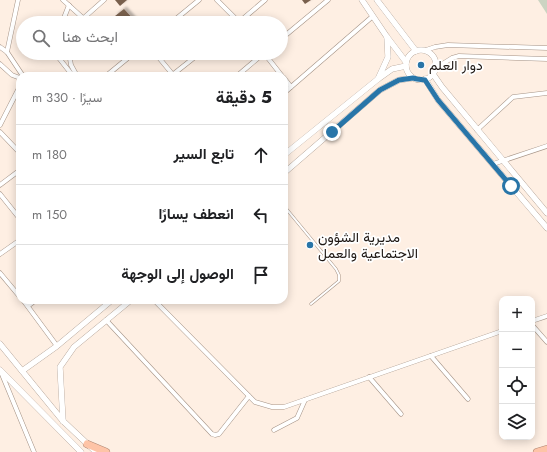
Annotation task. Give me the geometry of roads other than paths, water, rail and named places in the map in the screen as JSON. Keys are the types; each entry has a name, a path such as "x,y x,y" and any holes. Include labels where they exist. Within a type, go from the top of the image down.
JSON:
{"highway":[{"path":"87,444 106,452"},
{"path":"537,452 547,449"}],"main road":[{"path":"362,0 406,64 407,71 413,78"},
{"path":"377,0 416,51"},
{"path":"378,79 388,57 387,37"},
{"path":"288,152 378,79 392,69 406,64 410,55 416,51 426,50 430,52 435,59 436,68 429,78 425,80 413,78 399,80 380,90 288,170"},
{"path":"433,74 477,130 547,213"},
{"path":"425,80 438,100 547,228"},
{"path":"22,371 57,346 107,304"},
{"path":"64,420 60,367 74,347 126,304"},
{"path":"0,344 64,420 96,452"},
{"path":"0,370 82,452"}],"street":[{"path":"7,52 18,0"},
{"path":"63,0 81,16"},
{"path":"85,16 104,0"},
{"path":"180,16 199,0"},
{"path":"217,0 232,16"},
{"path":"247,16 265,0"},
{"path":"288,33 328,0"},
{"path":"65,16 69,5"},
{"path":"288,89 374,16"},
{"path":"426,50 435,46 448,44 547,48"},
{"path":"0,47 7,52 20,72"},
{"path":"436,68 452,58 459,56 547,59"},
{"path":"60,60 70,72"},
{"path":"70,60 71,66 75,72"},
{"path":"111,72 125,60"},
{"path":"160,60 169,72"},
{"path":"177,72 191,60"},
{"path":"242,72 256,60"},
{"path":"270,60 279,72"},
{"path":"0,64 12,75 16,76"},
{"path":"288,83 291,87"},
{"path":"477,130 513,97 547,93"},
{"path":"0,125 16,94"},
{"path":"0,132 16,149"},
{"path":"493,164 547,146"},
{"path":"0,185 16,173"},
{"path":"0,194 16,214"},
{"path":"0,254 16,243"},
{"path":"0,273 16,292"},
{"path":"31,304 28,306 57,346"},
{"path":"158,304 255,402 272,407 284,407 499,332"},
{"path":"535,320 547,316"},
{"path":"106,320 212,434 219,434 249,396"},
{"path":"535,328 547,342"},
{"path":"431,356 468,399"},
{"path":"0,370 34,452"},
{"path":"369,377 401,414"},
{"path":"274,430 297,418 305,400"}],"lane":[{"path":"288,211 336,268 339,275 339,281 311,304"}],"place":[{"name":"دوار العلم","path":"421,65"},
{"name":"مديرية الشؤون الاجتماعية والعمل","path":"310,245"}]}
